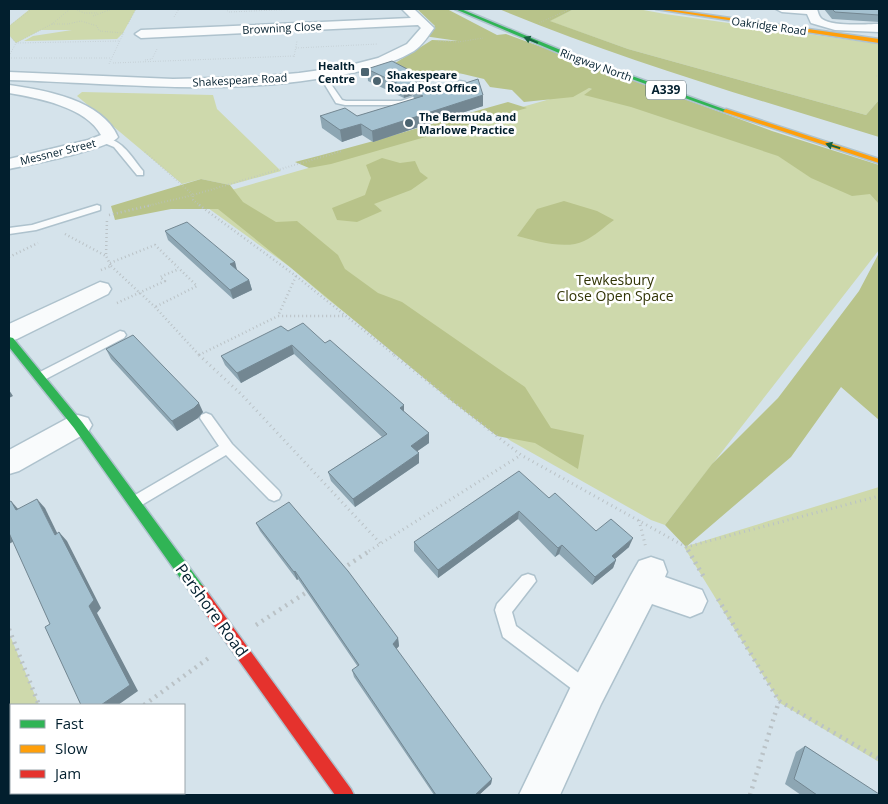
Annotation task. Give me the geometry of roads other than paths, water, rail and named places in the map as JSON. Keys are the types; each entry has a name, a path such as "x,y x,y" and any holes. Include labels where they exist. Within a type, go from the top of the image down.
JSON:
{"main road":[{"name":"Ringway North","path":"457,9 587,62 713,107 879,161"},
{"name":"Ringway North","path":"484,9 556,38"},
{"name":"Oakridge Road","path":"658,9 711,20 879,42"},
{"name":"Pershore Road","path":"9,340 78,425 346,795"}],"street":[{"path":"408,9 422,21"},
{"path":"782,9 812,10 814,19 830,26 879,28"},
{"name":"Browning Close","path":"142,34 422,21"},
{"name":"Shakespeare Road","path":"9,76 148,83 228,81 322,75 366,67 398,55 424,36 428,28 422,21"},
{"name":"Messner Street","path":"9,89 30,92 82,108 110,134 105,140 9,164"},
{"path":"9,333 92,283 117,303"},
{"path":"9,464 78,425"},
{"path":"540,795 588,691 647,579 705,595"}],"lane":[{"path":"322,75 339,101 345,103 402,103 462,82"},
{"path":"105,140 117,145 140,173"},
{"path":"9,231 33,228 97,208"},
{"path":"40,377 120,335"},
{"path":"206,418 227,448 274,495"},
{"path":"135,502 227,448"},
{"path":"528,581 503,610 509,631 588,691"}],"place":[{"name":"Health Centre","path":"365,72"},
{"name":"Shakespeare Road Post Office","path":"377,81"},
{"name":"The Bermuda and Marlowe Practice","path":"409,123"}],"park label":[{"name":"Tewkesbury Close Open Space","path":"615,288"}]}
